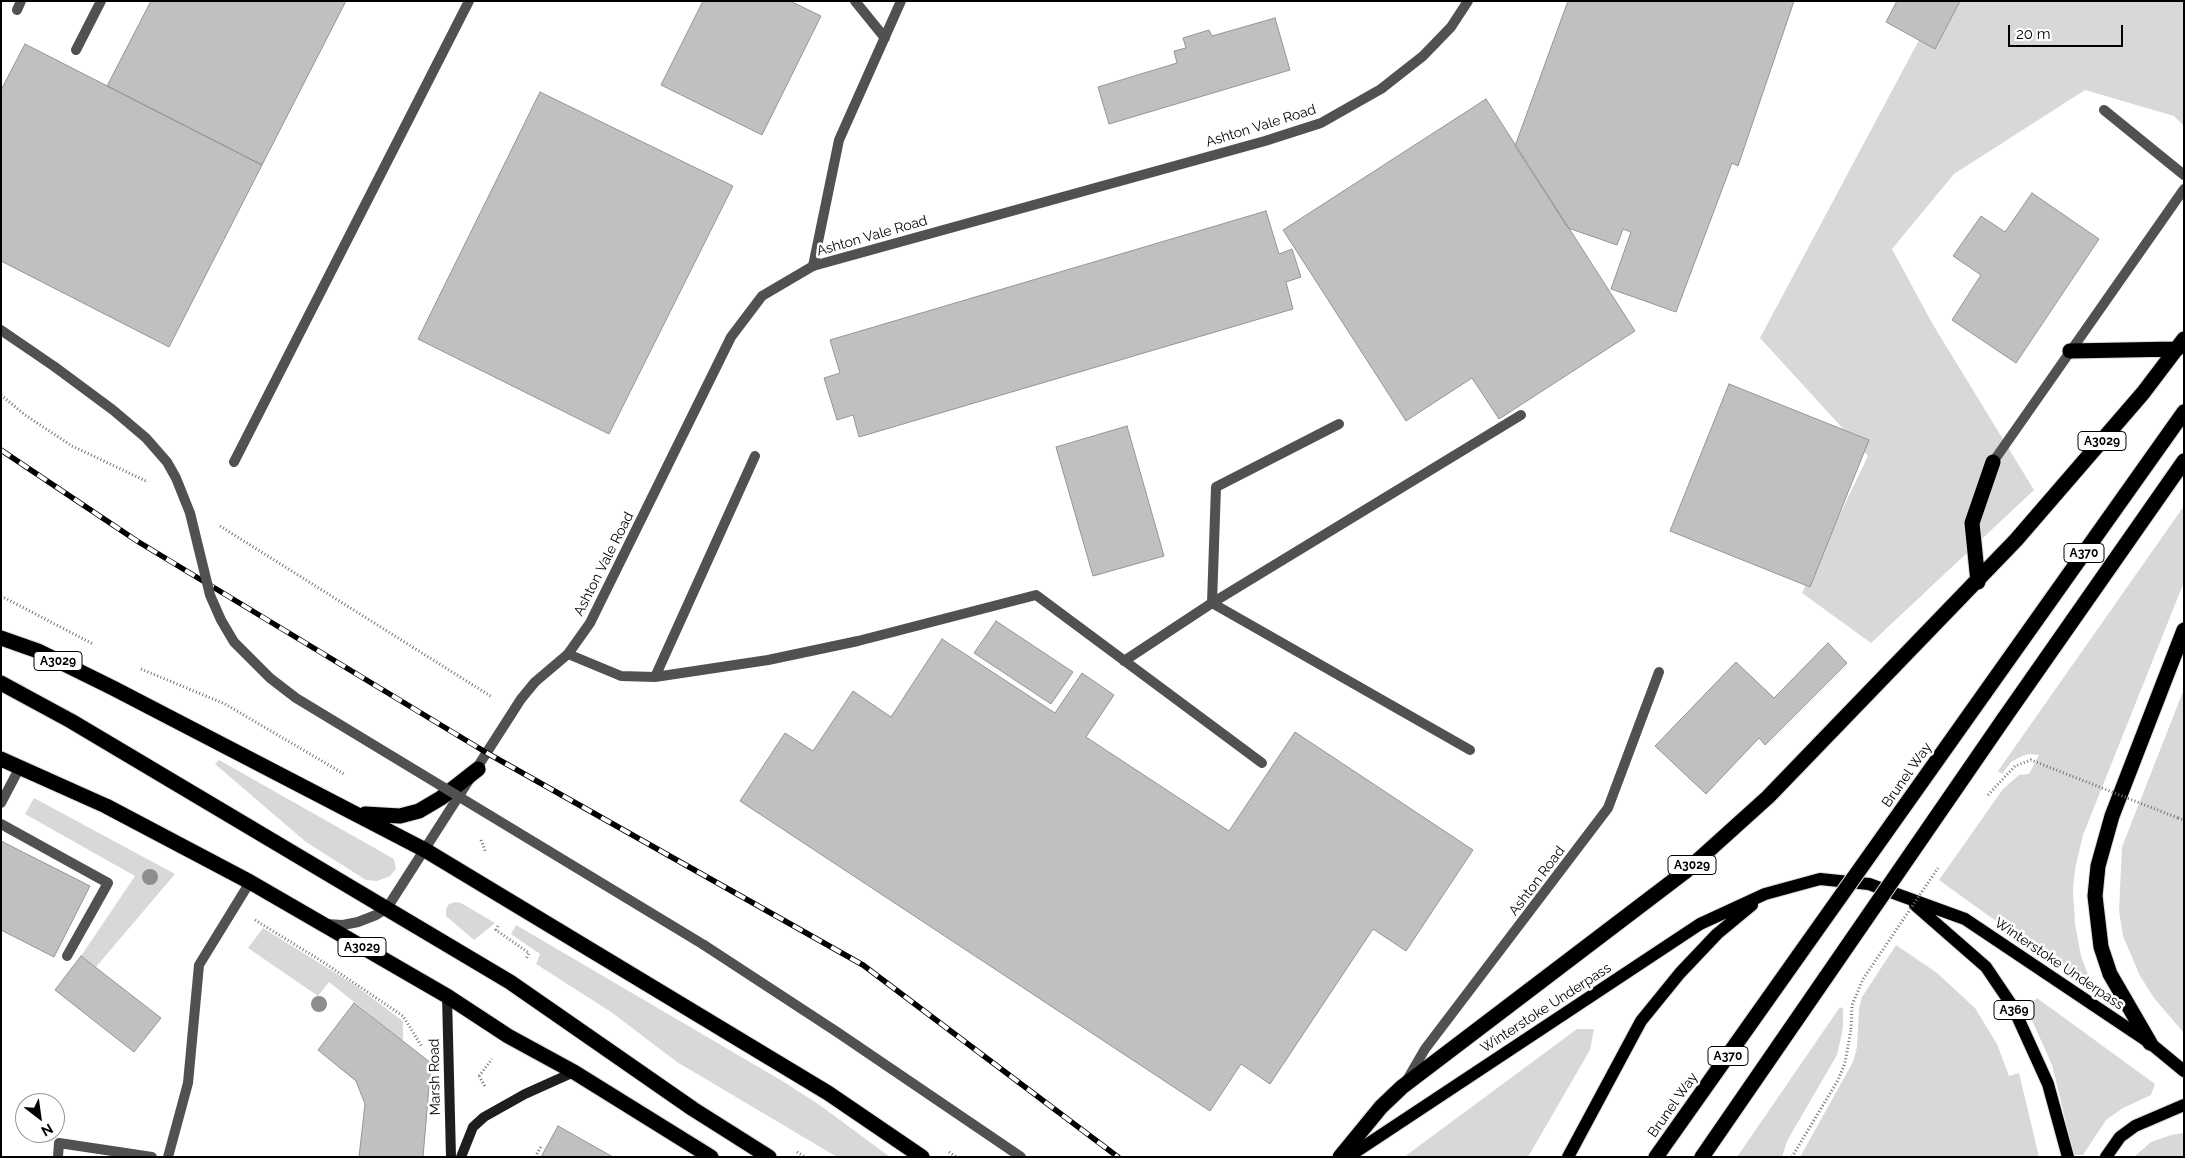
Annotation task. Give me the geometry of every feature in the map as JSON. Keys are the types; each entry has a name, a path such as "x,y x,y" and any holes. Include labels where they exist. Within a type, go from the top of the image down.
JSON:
{"highway":[{"path":"2070,351 2180,344"},
{"name":"A3029","path":"1340,1157 1381,1107 1402,1087 1686,871 1768,797 1978,582 2136,401 2180,344"},
{"name":"Brunel Way","path":"1656,1157 2184,412"},
{"name":"A370","path":"1702,1157 2184,460"},
{"path":"1978,582 1972,523 1994,462"},
{"path":"2150,1043 2110,974 2101,946 2095,896 2098,866 2112,816 2184,630"},
{"name":"A3029","path":"1,638 38,651 425,850 828,1093 922,1157"},
{"path":"1,683 71,721 510,982 693,1109 769,1157"},
{"name":"A3029","path":"1,759 106,806 250,882 447,996 508,1036 574,1072 711,1157"},
{"path":"353,812 400,816 419,811 441,798 478,769"}],"main road":[{"name":"Winterstoke Underpass","path":"1348,1157 1700,924 1765,894 1820,879 1869,884 1965,919 2150,1043 2184,1071"},
{"name":"Winterstoke Underpass","path":"1568,1157 1641,1021 1680,974 1717,934 1765,894"},
{"name":"Winterstoke Underpass","path":"1907,898 1986,967 2013,1007 2048,1084 2068,1157"},
{"path":"2106,1157 2120,1136 2135,1126 2184,1105"}],"street":[{"path":"76,50 101,1"},
{"path":"234,462 469,1"},
{"path":"855,1 884,38"},
{"path":"813,266 839,140 901,1"},
{"name":"Ashton Vale Road","path":"387,908 478,769 513,711 536,682 568,654 590,623 731,337 762,296 813,266 1265,141 1321,123 1381,89 1423,56 1451,27 1468,1"},
{"path":"2104,110 2184,175"},
{"path":"1994,462 2184,189"},
{"path":"1,330 55,367 126,421 146,438 167,462 176,478 190,513 210,595 221,620 234,642 270,678 296,698 704,945 845,1037 1021,1157"},
{"path":"1124,661 1212,603 1521,415"},
{"path":"1212,603 1216,487 1339,424"},
{"path":"655,677 755,456"},
{"path":"568,654 621,676 655,677 768,660 831,647 1036,595 1262,763"},
{"path":"1212,603 1470,750"},
{"name":"Ashton Road","path":"1402,1087 1426,1049 1608,808 1658,672"},
{"path":"1,803 20,767"},
{"path":"1,824 108,883 68,956"},
{"path":"168,1157 188,1083 199,965 250,882"},
{"path":"323,924 344,925 358,922 376,915 387,908"},
{"name":"Marsh Road","path":"447,996 451,1157"},
{"path":"461,1157 473,1127 484,1117 504,1104 574,1072"},
{"path":"58,1157 59,1143 152,1157"}],"path":[{"path":"1,395 25,415 72,446 153,485"},
{"path":"216,523 513,711"},
{"path":"1,596 102,649"},
{"path":"135,666 225,704 353,779"},
{"path":"1982,803 2016,766 2031,760 2184,820"},
{"path":"1792,1157 1838,1080 1849,1047 1852,1005 1863,979 1939,867"},
{"path":"510,982 529,953 496,930 511,902"},
{"path":"535,1157 542,1145"}],"shaded area":[{"path":"1960,1 2184,1 2184,126 2174,116 2085,90 1954,174 1892,249 1932,323 2034,490 1871,643 1802,593 1868,456 1760,338 1919,40 1935,48"},
{"path":"2184,506 2184,582 2083,835 2075,869 2073,890 2075,924 2081,956 2089,977 2082,983 1939,880 2003,789 2019,775 2029,774 2039,755 2029,754 2020,757 2011,762 2002,774 1998,771"},
{"path":"2184,689 2184,1033 2154,998 2140,976 2123,936 2119,911 2122,847"},
{"path":"219,760 394,859 396,869 390,876 377,881 366,880 306,842 215,764"},
{"path":"34,798 175,874 96,967 81,956 135,876 25,814"},
{"path":"461,903 495,923 474,940 446,916 446,909 449,904"},
{"path":"516,925 784,1082 821,1106 890,1157 837,1157 677,1062 611,1012 536,964 540,954 511,934"},
{"path":"263,928 353,984 403,1021 403,1041 329,982 318,996 248,948"},
{"path":"1896,945 1937,973 1975,1008 1997,1044 2009,1076 2019,1073 2039,1157 1800,1157 1853,1062 1857,1047 1859,1009 1862,997"},
{"path":"2037,998 2155,1084 2151,1095 2123,1108 2106,1120 2083,1155 2074,1155 2052,1065 2027,1009"},
{"path":"1840,1007 1843,1009 1843,1028 1837,1055 1787,1141 1782,1157 1737,1157"},
{"path":"1577,1029 1594,1029 1590,1050 1528,1157 1404,1157"},
{"path":"2184,1133 2184,1157 2134,1157 2151,1142"}],"building":[{"path":"151,1 346,1 262,165 107,86"},
{"path":"703,1 790,1 821,16 762,135 661,85"},
{"path":"1568,1 1794,1 1738,166 1732,163 1676,312 1611,289 1631,232 1623,229 1617,245 1568,228 1515,146"},
{"path":"1897,1 1960,1 1935,49 1886,22"},
{"path":"1275,18 1290,70 1109,124 1098,87 1177,63 1174,51 1186,48 1183,38 1209,30 1212,36"},
{"path":"25,44 262,165 169,347 1,261 1,90"},
{"path":"540,92 733,186 609,434 418,339"},
{"path":"1486,99 1635,331 1499,419 1472,378 1406,421 1283,230"},
{"path":"2032,193 2099,239 2016,363 1952,320 1981,275 1953,256 1981,216 2005,232"},
{"path":"1266,211 1279,254 1292,249 1301,277 1286,282 1293,309 859,437 853,415 837,420 824,378 840,373 830,340"},
{"path":"1729,384 1869,440 1810,587 1670,531"},
{"path":"1127,426 1164,556 1093,576 1056,447"},
{"path":"996,621 1073,672 1051,704 974,653"},
{"path":"942,639 1055,713 1082,673 1114,695 1086,737 1229,831 1295,732 1473,850 1406,951 1373,929 1270,1084 1241,1064 1210,1111 740,801 785,733 813,751 853,691 891,717"},
{"path":"1828,643 1847,663 1765,745 1759,738 1706,794 1655,746 1736,662 1774,698"},
{"path":"1,841 90,886 54,957 1,930"},
{"path":"81,956 161,1018 134,1052 55,990"},
{"path":"354,1003 431,1063 423,1157 359,1157 365,1104 356,1081 318,1050"},
{"path":"558,1126 613,1157 541,1157"}],"railway":[{"path":"1,450 137,541 487,753 863,965 1118,1157"}]}
